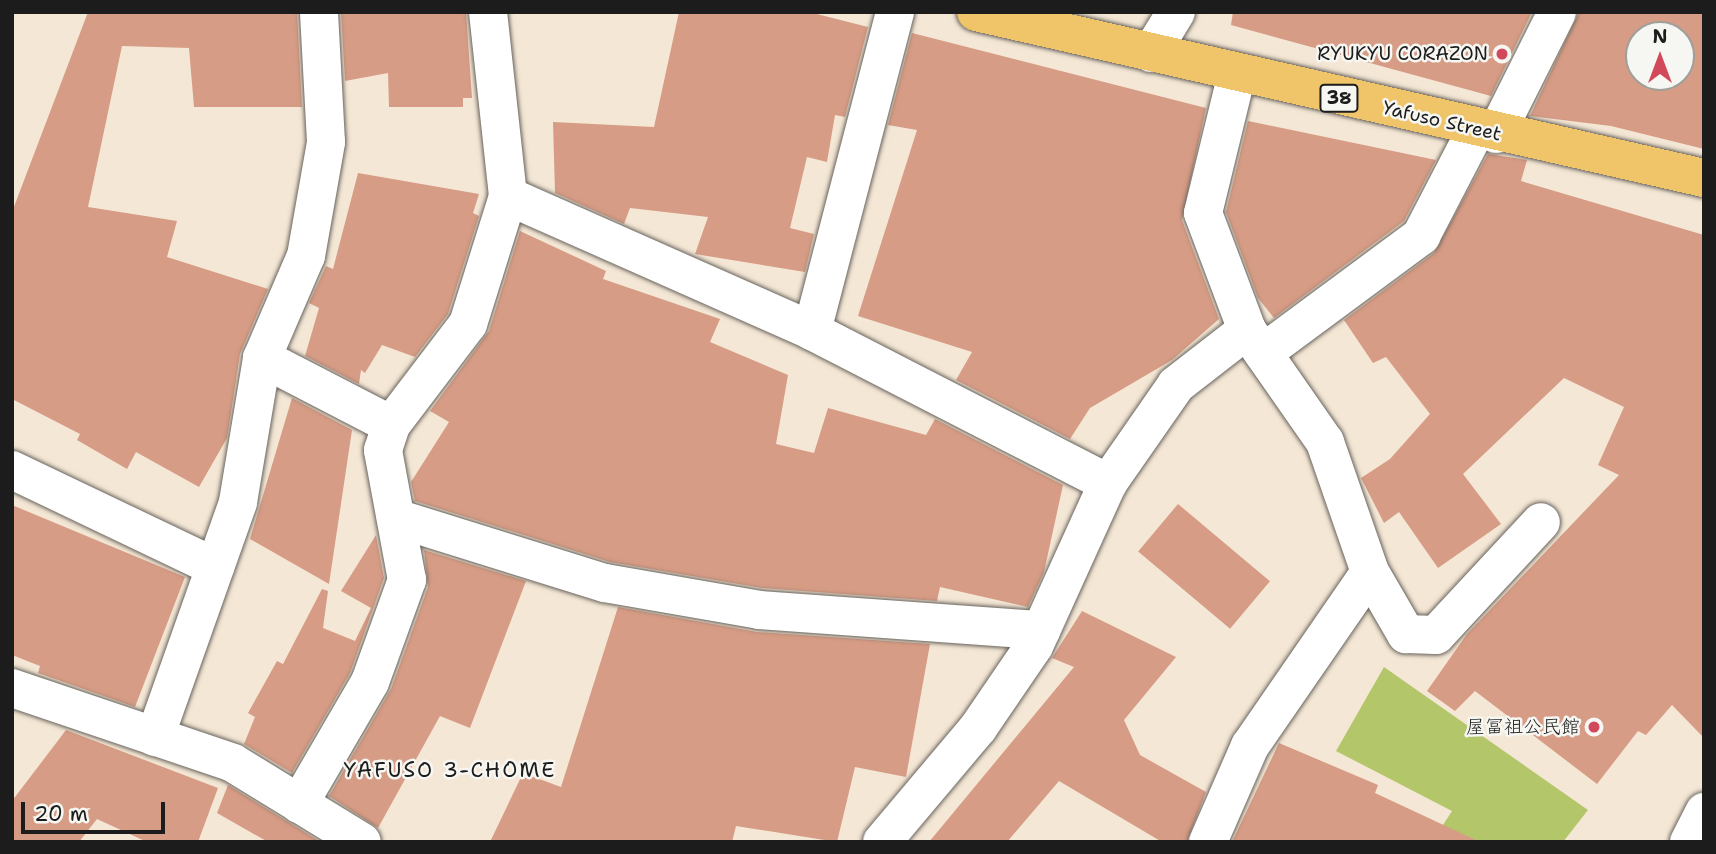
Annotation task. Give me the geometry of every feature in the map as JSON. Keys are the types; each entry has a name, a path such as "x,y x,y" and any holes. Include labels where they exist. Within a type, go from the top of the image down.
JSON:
{"main road":[{"name":"Yafuso Street","path":"976,12 1486,132 1704,178"}],"street":[{"path":"155,737 238,502 262,358 306,256 326,142 320,12"},
{"path":"299,804 370,682 407,580 383,450 391,425 468,324 509,196 488,12"},
{"path":"812,331 895,12"},
{"path":"1151,53 1176,12"},
{"path":"883,842 978,728 1041,630 1108,483 1176,385 1255,342 1421,236 1486,132 1555,13"},
{"path":"1237,73 1203,213 1255,342 1325,442 1370,572 1406,634 1436,635 1541,522"},
{"path":"509,196 812,331 1108,483"},
{"path":"262,358 391,425"},
{"path":"12,470 215,567"},
{"path":"396,518 605,583 734,605 1041,630"},
{"path":"1208,842 1250,746 1370,572"},
{"path":"12,688 233,763 362,842"},
{"path":"1689,842 1704,811"}],"green space":[{"path":"1384,667 1588,810 1563,842 1432,842 1452,811 1336,751"}],"building":[{"path":"88,12 297,12 302,107 194,107 189,48 122,46 88,207 177,221 167,257 268,289 240,354 227,438 199,487 136,452 127,469 77,440 80,434 12,399 12,212"},
{"path":"341,12 466,12 472,98 463,98 463,107 389,107 388,73 345,81"},
{"path":"679,12 809,12 868,27 845,117 835,115 827,162 807,157 790,228 814,234 805,272 695,254 708,217 630,208 624,224 555,193 553,122 654,127"},
{"path":"1233,12 1532,12 1491,96 1231,25"},
{"path":"1579,12 1704,12 1704,149 1611,126 1530,116"},
{"path":"912,33 1206,108 1182,220 1219,319 1172,360 1090,408 1070,439 956,380 972,352 858,316 917,130 888,125"},
{"path":"1248,121 1436,160 1404,221 1274,318 1258,298 1226,212"},
{"path":"1488,154 1527,160 1521,181 1704,235 1704,738 1672,705 1646,735 1638,731 1597,784 1475,691 1455,711 1427,691 1467,634 1619,475 1598,465 1624,407 1564,378 1463,474 1501,524 1438,568 1399,512 1384,523 1361,478 1390,459 1430,414 1386,357 1373,363 1344,320 1434,253"},
{"path":"358,173 479,194 473,213 479,216 448,314 415,357 382,345 365,373 361,370 359,384 305,356 319,308 309,303 326,266 333,269"},
{"path":"520,231 606,271 603,279 720,319 710,342 788,375 776,444 814,453 828,408 926,435 935,419 1063,485 1044,572 1028,607 940,587 937,601 762,588 610,562 415,501 411,482 449,422 430,411 489,331"},
{"path":"292,398 352,430 329,584 250,539"},
{"path":"1178,504 1270,581 1230,629 1138,551"},
{"path":"12,505 185,577 135,707 38,673 40,666 12,655"},
{"path":"376,535 384,578 350,673 292,773 244,744 255,717 248,713 277,661 283,664 322,589 328,591 323,628 355,641 371,608 341,591"},
{"path":"424,550 526,581 470,728 440,716 378,828 329,796 391,689 428,587"},
{"path":"618,607 757,632 930,644 906,777 855,767 837,842 736,826 732,842 490,842 523,773 561,787"},
{"path":"1082,611 1176,657 1124,720 1140,755 1206,792 1187,842 1162,842 1059,781 1007,842 929,842 1074,667 1052,658"},
{"path":"66,730 218,788 198,842 147,842 97,819 79,842 12,842 12,801"},
{"path":"1279,743 1378,785 1375,793 1480,842 1232,842"},
{"path":"228,785 319,841 268,842 217,813"}],"place":[{"name":"RYUKYU CORAZON","path":"1502,54"},
{"name":"屋冨祖公民館","path":"1594,727"}],"district":[{"name":"YAFUSO 3-CHOME","path":"450,770"}]}
